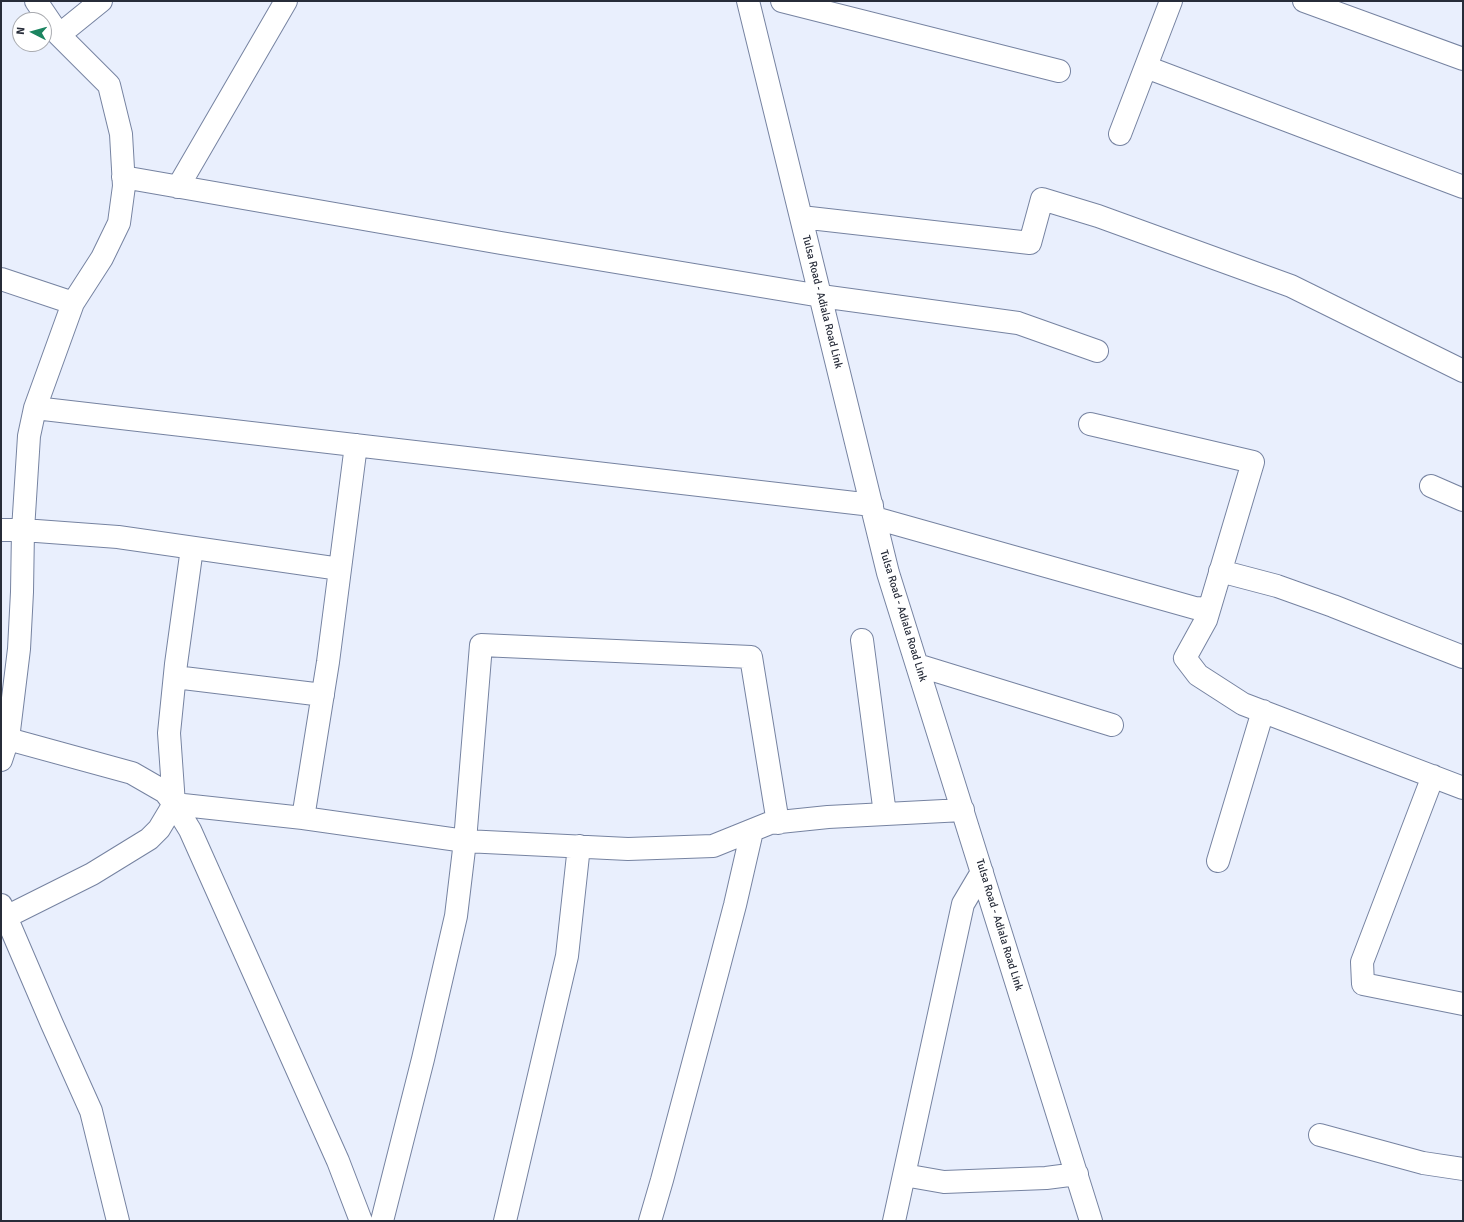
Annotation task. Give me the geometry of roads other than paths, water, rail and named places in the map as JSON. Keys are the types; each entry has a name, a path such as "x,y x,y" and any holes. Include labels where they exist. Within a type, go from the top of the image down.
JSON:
{"street":[{"path":"1,760 19,649 23,530 29,436 35,408 73,303 102,258 119,223 124,186 120,134 109,85 59,34 36,1"},
{"path":"59,34 101,1"},
{"path":"178,187 286,1"},
{"name":"Tulsa Road - Adiala Road Link","path":"748,1 888,573 1091,1221"},
{"path":"782,1 1059,72"},
{"path":"1120,134 1171,1"},
{"path":"1304,1 1463,59"},
{"path":"1146,67 1463,187"},
{"path":"123,177 494,242 820,296 1018,323 1097,351"},
{"path":"801,217 1030,243 1042,199 1098,216 1291,286 1463,371"},
{"path":"1,279 73,303"},
{"path":"35,408 356,445 873,512 1195,608 1209,609"},
{"path":"1090,424 1253,462 1206,620 1185,658 1198,675 1243,704 1463,788"},
{"path":"303,818 323,695 356,445"},
{"path":"1431,486 1463,500"},
{"path":"1,530 23,530 118,537 340,569"},
{"path":"118,1221 91,1111 4,911 92,874 149,839 159,829 174,804 169,733 192,548"},
{"path":"1220,571 1277,586 1333,606 1463,657"},
{"path":"862,640 885,814"},
{"path":"382,1221 423,1059 456,916 465,841 481,645 751,657 778,823"},
{"path":"917,665 1112,725"},
{"path":"175,677 323,695"},
{"path":"1218,861 1263,711"},
{"path":"5,738 132,773 165,792 174,804 190,830 338,1161 361,1221"},
{"path":"1433,776 1362,962 1364,984 1463,1004"},
{"path":"174,804 303,818 465,841 628,849 713,846 770,823 828,817 963,810"},
{"path":"650,1221 726,941 752,831"},
{"path":"505,1221 567,956 579,846"},
{"path":"894,1221 963,904 982,872"},
{"path":"1320,1135 1423,1163 1463,1169"},
{"path":"904,1175 944,1182 1046,1178 1077,1174"}]}
